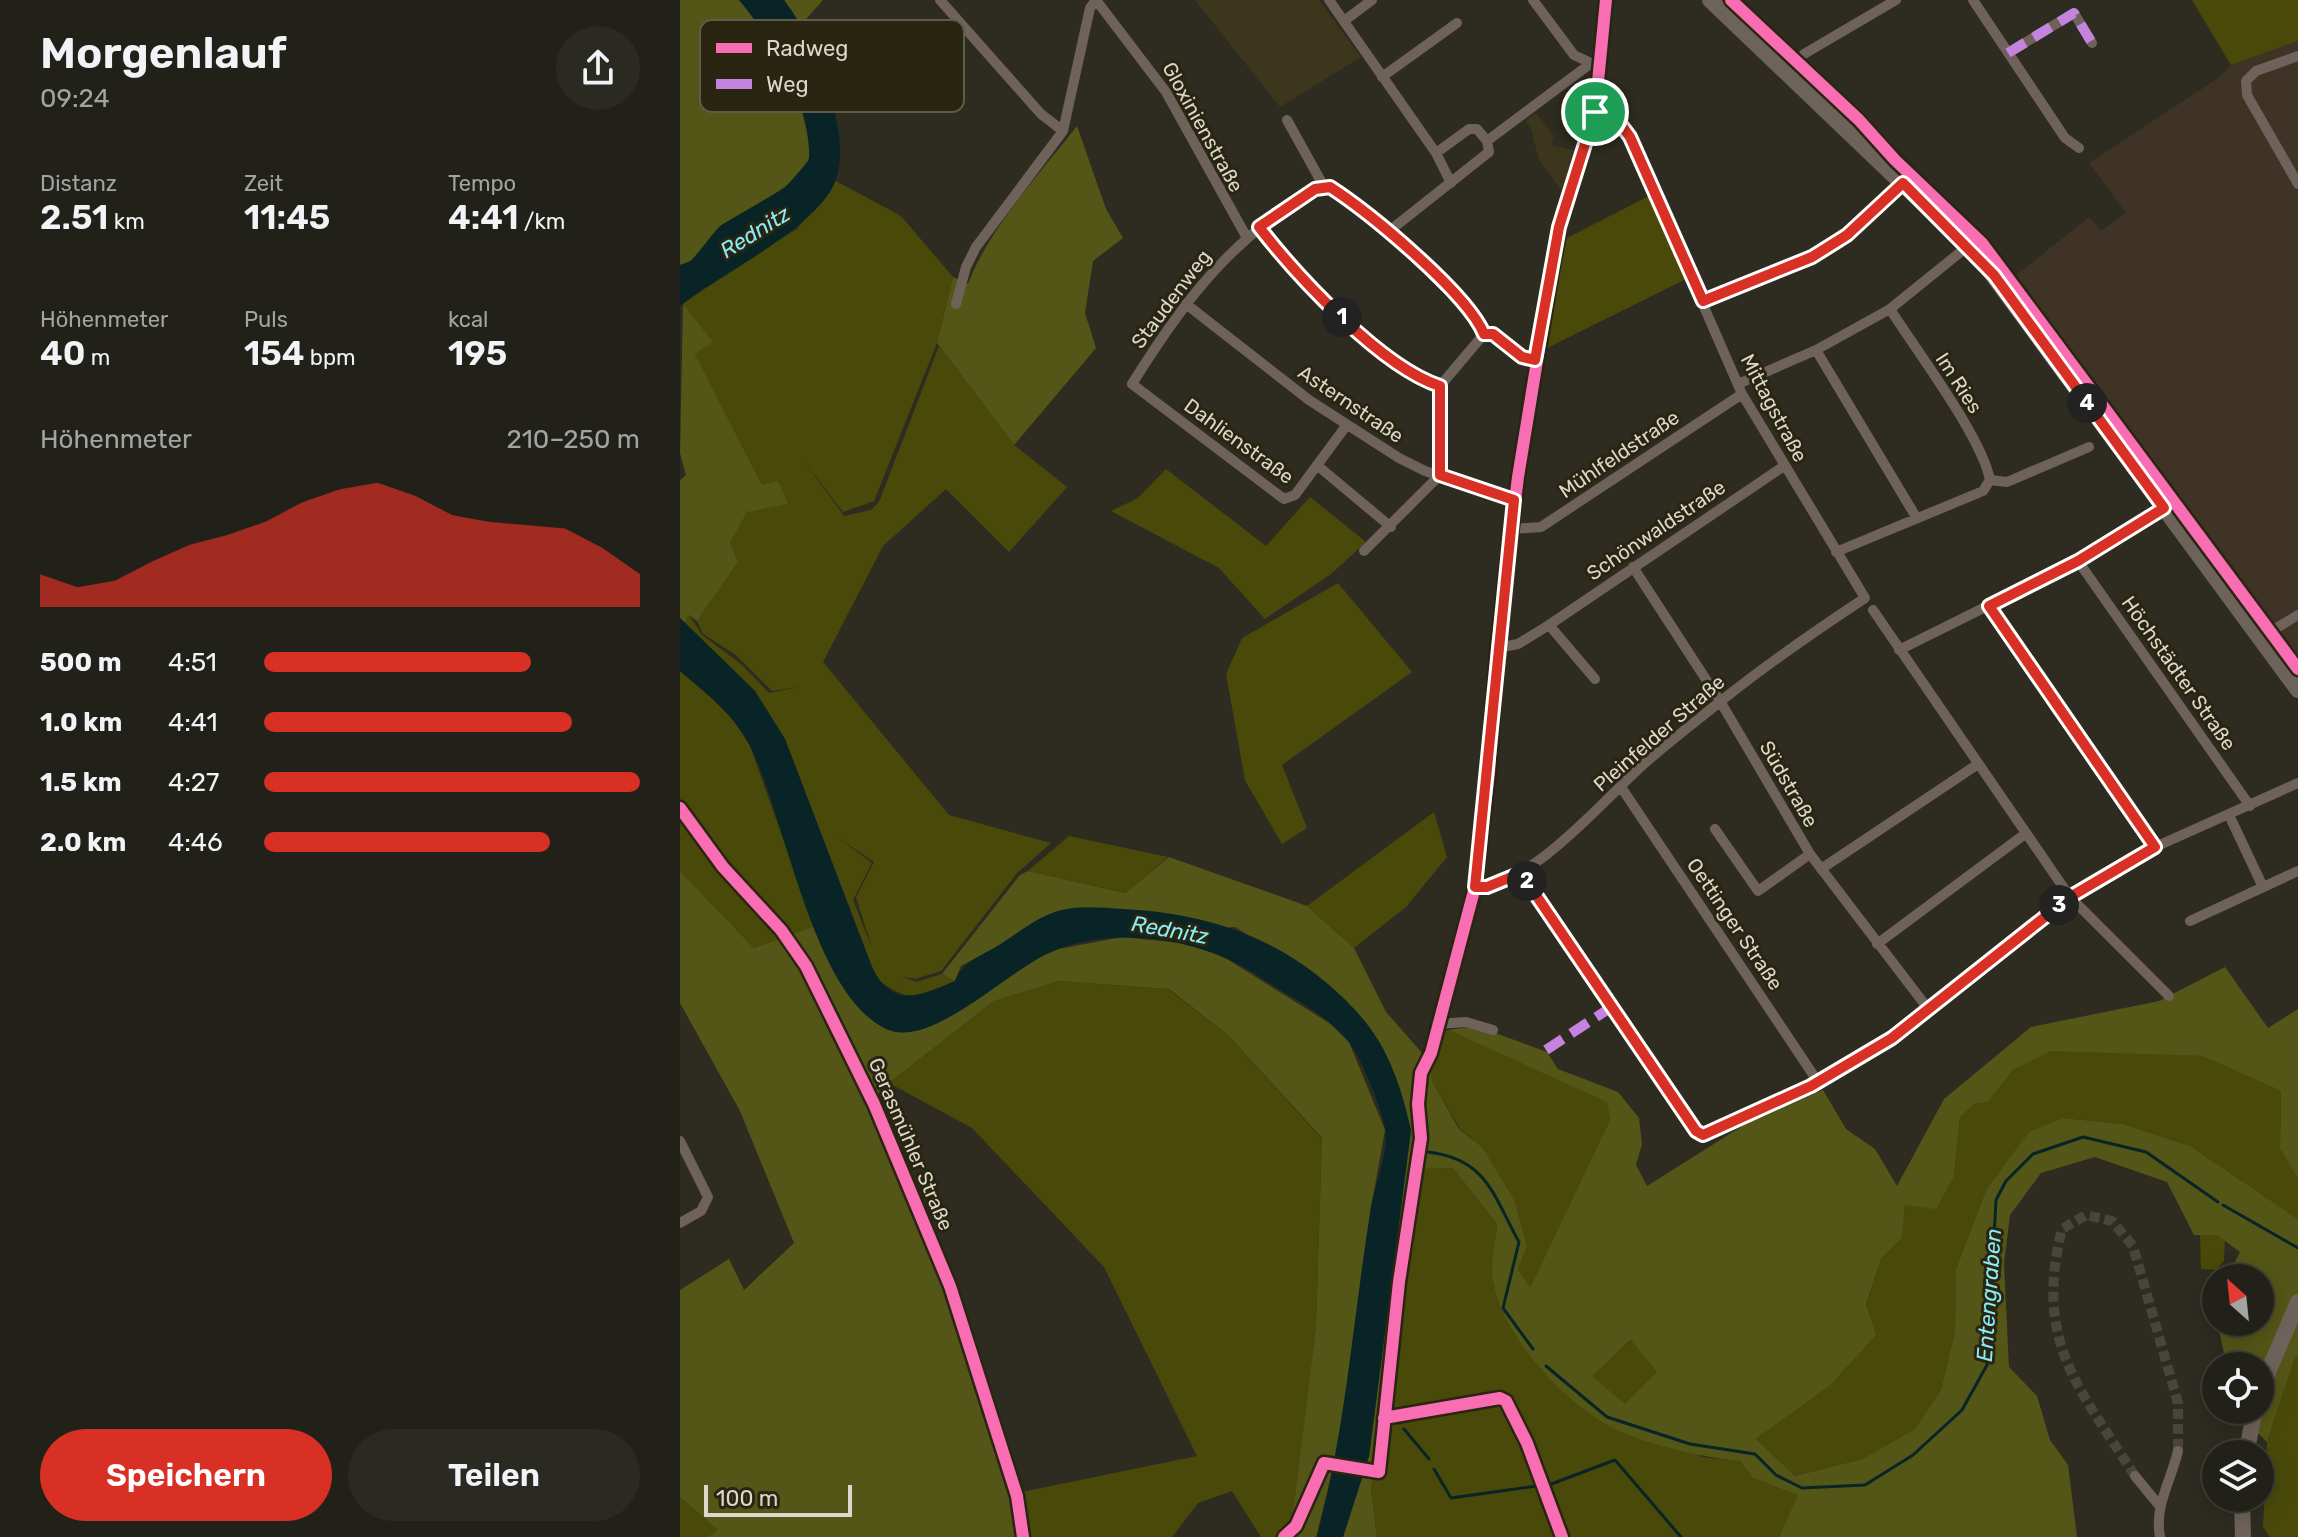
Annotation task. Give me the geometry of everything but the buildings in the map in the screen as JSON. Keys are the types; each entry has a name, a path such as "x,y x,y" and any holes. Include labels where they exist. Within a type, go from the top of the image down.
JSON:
{"main road":[{"path":"1710,0 1968,246 2020,310 2298,690"},
{"path":"2274,1358 2298,1302"},
{"path":"2242,1512 2243,1537"}],"street":[{"path":"940,0 958,20"},
{"path":"956,304 966,267 976,247 1063,131 1090,8 1096,0"},
{"name":"Gloxinienstraße","path":"1096,0 1166,92 1246,236"},
{"path":"1329,0 1436,153 1451,183"},
{"path":"1344,21 1372,0"},
{"path":"1533,0 1574,55 1590,64"},
{"path":"1493,1030 1466,1022 1438,1024 1475,887 1489,773 1497,648 1514,500 1559,227 1595,112 1606,0"},
{"path":"1788,72 1804,54 1896,0"},
{"path":"1973,0 2065,138 2079,148"},
{"path":"2008,53 2074,13 2092,43"},
{"path":"1382,77 1457,23"},
{"path":"964,27 1041,114 1063,131"},
{"path":"2298,56 2256,71 2246,81 2247,95 2298,184"},
{"path":"1487,141 1590,64 1602,63"},
{"name":"Mittagstraße","path":"1595,112 1616,118 1630,137 1740,389 1865,598"},
{"path":"1287,120 1323,185 1339,193 1388,232 1473,314 1484,334"},
{"path":"1388,232 1489,152 1487,141 1477,129 1469,129 1436,153"},
{"path":"1703,301 1812,257 1847,235 1903,183"},
{"name":"Staudenweg","path":"1132,384 1186,304 1246,236 1323,185"},
{"path":"1259,227 1286,262 1339,314 1414,373 1440,386"},
{"name":"Mühlfeldstraße","path":"1512,529 1541,527 1740,389 1890,309 1968,246"},
{"name":"Asternstraße","path":"1186,304 1346,426 1399,458 1514,500"},
{"name":"Im Ries","path":"1890,309 1970,434 1988,468 1990,480"},
{"path":"1364,551 1440,475 1440,386 1484,334 1493,334 1522,357 1535,360"},
{"path":"1816,350 1916,517"},
{"name":"Dahlienstraße","path":"1132,384 1279,497 1292,498 1346,426"},
{"path":"1836,552 1983,491 1990,480 2007,482 2089,447"},
{"name":"Dahlienstraße","path":"1318,466 1391,527"},
{"name":"Schönwaldstraße","path":"1497,648 1518,644 1549,625 1784,466"},
{"path":"1899,650 2078,561 2164,508"},
{"name":"Höchstädter Straße","path":"2078,561 2250,806"},
{"name":"Südstraße","path":"1633,567 1720,701 1810,854 1929,1010"},
{"name":"Pleinfelder Straße","path":"1475,887 1487,887 1521,873 1588,820 1621,787 1720,701 1791,646 1865,598"},
{"path":"1989,606 2155,847"},
{"path":"1873,610 2070,897 2169,996"},
{"path":"2260,638 2298,615"},
{"path":"1549,625 1595,679"},
{"path":"1821,869 1978,764"},
{"path":"1521,873 1696,1131 1708,1134 1818,1082 1892,1038 2070,897 2155,847 2298,783"},
{"name":"Oettinger Straße","path":"1621,787 1818,1082"},
{"name":"Gerasmühler Straße","path":"680,808 723,867 781,930 806,966 880,1116 950,1286 1017,1496 1023,1537"},
{"path":"2229,815 2263,887"},
{"path":"1715,829 1758,891 1810,854"},
{"path":"1877,944 2025,834"},
{"path":"2190,921 2298,871"},
{"path":"680,1141 705,1186 707,1202 701,1211 680,1223"},
{"path":"2160,1537 2158,1504 2170,1484 2178,1451"},
{"path":"2135,1476 2158,1504"}],"shaded area":[{"path":"680,0 739,0 754,20 700,20 700,112 803,112 810,149 806,164 789,183 723,224 698,254 680,265"},
{"path":"784,0 823,0 805,20 796,20"},
{"path":"1195,0 1319,0 1361,57 1280,107"},
{"path":"2192,0 2298,0 2298,41 2231,65"},
{"path":"2298,41 2298,665 2014,277 2089,217 2101,231 2126,213 2089,163 2220,77 2231,65"},
{"path":"1536,113 1554,136 1551,145 1577,151 1570,180 1561,190 1539,160 1531,129 1525,121"},
{"path":"1077,126 1106,209 1123,238 1093,261 1085,313 1096,348 1014,445 937,343 953,277 968,284 1002,221"},
{"path":"836,181 901,216 953,277 937,343 874,501 843,512 803,460 844,516 871,510 879,502 939,346 1014,445 1067,487 1009,552 946,489 883,546 823,662 949,815 1051,843 1017,873 941,971 915,979 902,976 916,982 942,974 955,981 915,996 899,993 877,979 785,739 755,691 685,623 689,615 702,635 741,664 769,693 798,687 772,691 736,655 703,634 697,621 738,562 730,543 747,511 787,504 778,482 762,485 695,354 712,342 683,304 711,282 797,229","holes":["837,837 874,862 856,897 872,948 853,900 872,863"]},
{"path":"1649,196 1686,279 1545,349 1567,238"},
{"path":"683,304 713,342 695,354 762,485 778,481 788,504 747,512 730,543 738,562 697,621 689,615 685,623 680,618 680,480 686,475 680,453"},
{"path":"1166,469 1266,546 1310,497 1366,542 1331,574 1265,619 1219,568 1111,511 1138,498"},
{"path":"1338,583 1412,672 1282,765 1307,828 1282,844 1245,780 1226,674 1242,638"},
{"path":"680,671 729,713 750,746 814,926 754,948 680,871"},
{"path":"1434,812 1447,857 1406,907 1354,948 1307,906"},
{"path":"1069,836 1168,857 1127,893 1028,871"},
{"path":"1169,857 1307,906 1354,948 1386,1012 1430,1062 1432,1081 1459,1129 1482,1147 1514,1200 1527,1246 1518,1269 1530,1288 1610,1120 1607,1102 1448,1030 1476,1026 1547,1052 1558,1069 1618,1092 1639,1118 1642,1144 1636,1165 1647,1186 1744,1125 1823,1090 1846,1129 1875,1149 1897,1186 1944,1099 2031,1027 2159,1001 2225,967 2268,1028 2298,1009 2298,1179 2280,1149 2281,1091 2202,1056 2050,1051 2013,1070 1988,1102 1975,1104 1960,1117 1954,1176 1936,1209 1905,1205 1902,1238 1881,1259 1866,1305 1876,1335 1828,1387 1756,1439 1795,1476 1862,1459 1915,1429 1941,1390 1955,1331 1956,1269 1986,1190 2029,1132 2063,1118 2123,1124 2190,1146 2298,1219 2298,1357 2295,1357 2274,1421 2274,1352 2224,1352 2220,1336 2274,1336 2274,1264 2234,1264 2240,1252 2217,1235 2194,1235 2167,1182 2095,1157 2041,1173 2010,1215 2004,1264 2009,1367 2037,1396 2050,1440 2068,1465 2077,1537 1779,1537 1798,1495 1753,1478 1740,1461 1670,1448 1617,1430 1587,1411 1552,1381 1522,1345 1500,1305 1492,1271 1497,1224 1453,1168 1419,1169 1371,1490 1377,1537 1343,1537 1369,1456 1411,1130 1329,985 1235,927 998,946 961,966 955,981 942,974 1020,875 1028,871 1126,893","holes":["1631,1340 1657,1372 1625,1404 1592,1376"]},
{"path":"680,871 754,948 814,926 833,968 871,1019 1001,980 1028,962 1059,949 1122,937 1180,943 1216,952 1329,1023 1349,1042 1385,1130 1371,1208 1341,1436 1316,1537 1290,1537 1316,1326 1322,1138 1228,1035 1169,989 1059,981 994,1001 889,1083 870,1103 948,1292 1022,1492 1028,1537 707,1537 718,1530 680,1497 680,1290 729,1259 744,1290 794,1243 740,1111 680,1003"},
{"path":"1059,981 1168,989 1228,1035 1322,1139 1316,1326 1292,1523 1279,1537 1261,1537 1232,1491 1198,1503 1172,1537 1028,1537 1022,1492 1197,1456 1104,1267 972,1128 889,1083 994,1001"},
{"path":"1448,1030 1607,1101 1610,1120 1530,1289 1518,1269 1527,1245 1482,1147 1460,1129 1432,1081 1430,1062 1440,1034"},
{"path":"2050,1050 2202,1056 2281,1091 2280,1149 2298,1179 2298,1219 2190,1146 2123,1124 2063,1118 2030,1132 1986,1190 1956,1269 1955,1331 1941,1390 1915,1429 1862,1459 1795,1476 1756,1439 1828,1387 1866,1306 1881,1259 1902,1238 1905,1205 1954,1176 1960,1117 1975,1104 1988,1102 2013,1070"},
{"path":"1453,1168 1497,1224 1493,1284 1517,1338 1702,1457 1740,1461 1753,1478 1799,1495 1779,1537 1377,1537 1371,1490 1418,1169"},
{"path":"2200,1235 2217,1235 2225,1241 2224,1261 2221,1264 2202,1264 2201,1269"},
{"path":"1632,1340 1658,1372 1626,1405 1591,1376"},
{"path":"2295,1356 2298,1357 2298,1537 2270,1537 2263,1527 2264,1512 2274,1512 2274,1440 2268,1440"},
{"path":"2259,1424 2273,1424 2268,1440 2257,1432"},
{"path":"680,1497 718,1530 707,1537 680,1537"}],"water":[{"path":"739,0 784,0 798,20 755,20"},
{"name":"Rednitz","path":"802,112 834,112 840,147 839,168 827,196 791,231 680,306 680,265 691,261 720,226 786,187 809,160"},
{"name":"Rednitz","path":"680,618 755,691 785,739 871,965 888,989 907,996 955,981 970,962 1037,920 1058,911 1082,907 1124,909 1190,917 1250,936 1306,967 1331,987 1367,1024 1392,1067 1411,1130 1369,1456 1343,1537 1317,1537 1335,1455 1371,1207 1386,1137 1375,1095 1348,1041 1318,1014 1237,964 1188,945 1136,938 1109,938 1058,949 1018,971 949,1018 905,1033 886,1029 860,1009 838,979 819,942 749,744 727,713 680,671"}],"waterway":[{"name":"Entengraben","path":"1546,1366 1607,1417 1690,1444 1755,1454 1776,1475 1802,1488 1865,1485 1913,1455 1962,1410 1987,1365 1996,1200 2006,1181 2033,1154 2083,1137 2146,1152 2218,1202"},
{"name":"Entengraben","path":"1428,1152 1448,1156 1476,1171 1502,1209 1519,1242 1503,1308 1533,1349"},
{"name":"Entengraben","path":"2223,1205 2298,1248"},
{"path":"1397,1420 1400,1423"},
{"path":"1404,1429 1429,1459"},
{"path":"1568,1537 1546,1486 1615,1460 1681,1537"},
{"path":"1434,1469 1451,1498 1537,1486"}],"tunnel":[{"path":"2135,1476 2079,1388 2058,1333 2054,1303 2055,1268 2062,1229 2086,1215 2112,1221 2133,1246 2178,1403 2178,1451"}],"marked path":[{"path":"2008,53 2074,13 2092,43"},
{"path":"1388,232 1473,314 1484,334"},
{"path":"1546,1050 1613,1006"}],"cycle path":[{"path":"1284,1537 1296,1526 1324,1463 1379,1472 1399,1282 1421,1138 1418,1104 1421,1073 1431,1053 1475,887 1489,773 1497,648 1518,477 1559,227 1595,112 1606,0"},
{"path":"1731,0 1859,120 1895,160 1982,243 2298,669"},
{"path":"680,808 723,867 781,930 806,966 874,1104 950,1286 1017,1496 1023,1537"},
{"path":"1384,1418 1500,1398 1506,1401 1527,1443 1562,1537"}],"route":[{"path":"1595,112 1616,118 1630,137 1703,301 1812,257 1847,235 1903,183 1994,275 2164,508 2078,561 1989,606 2155,847 2070,897 1892,1038 1811,1086 1703,1135 1696,1131 1521,873 1487,887 1475,887 1489,773 1497,648 1514,500 1440,475 1440,386 1414,373 1339,314 1286,262 1259,227 1315,189 1323,185 1330,187 1388,232 1473,314 1484,334 1497,336 1522,357 1535,360 1559,227 1595,112"}]}
